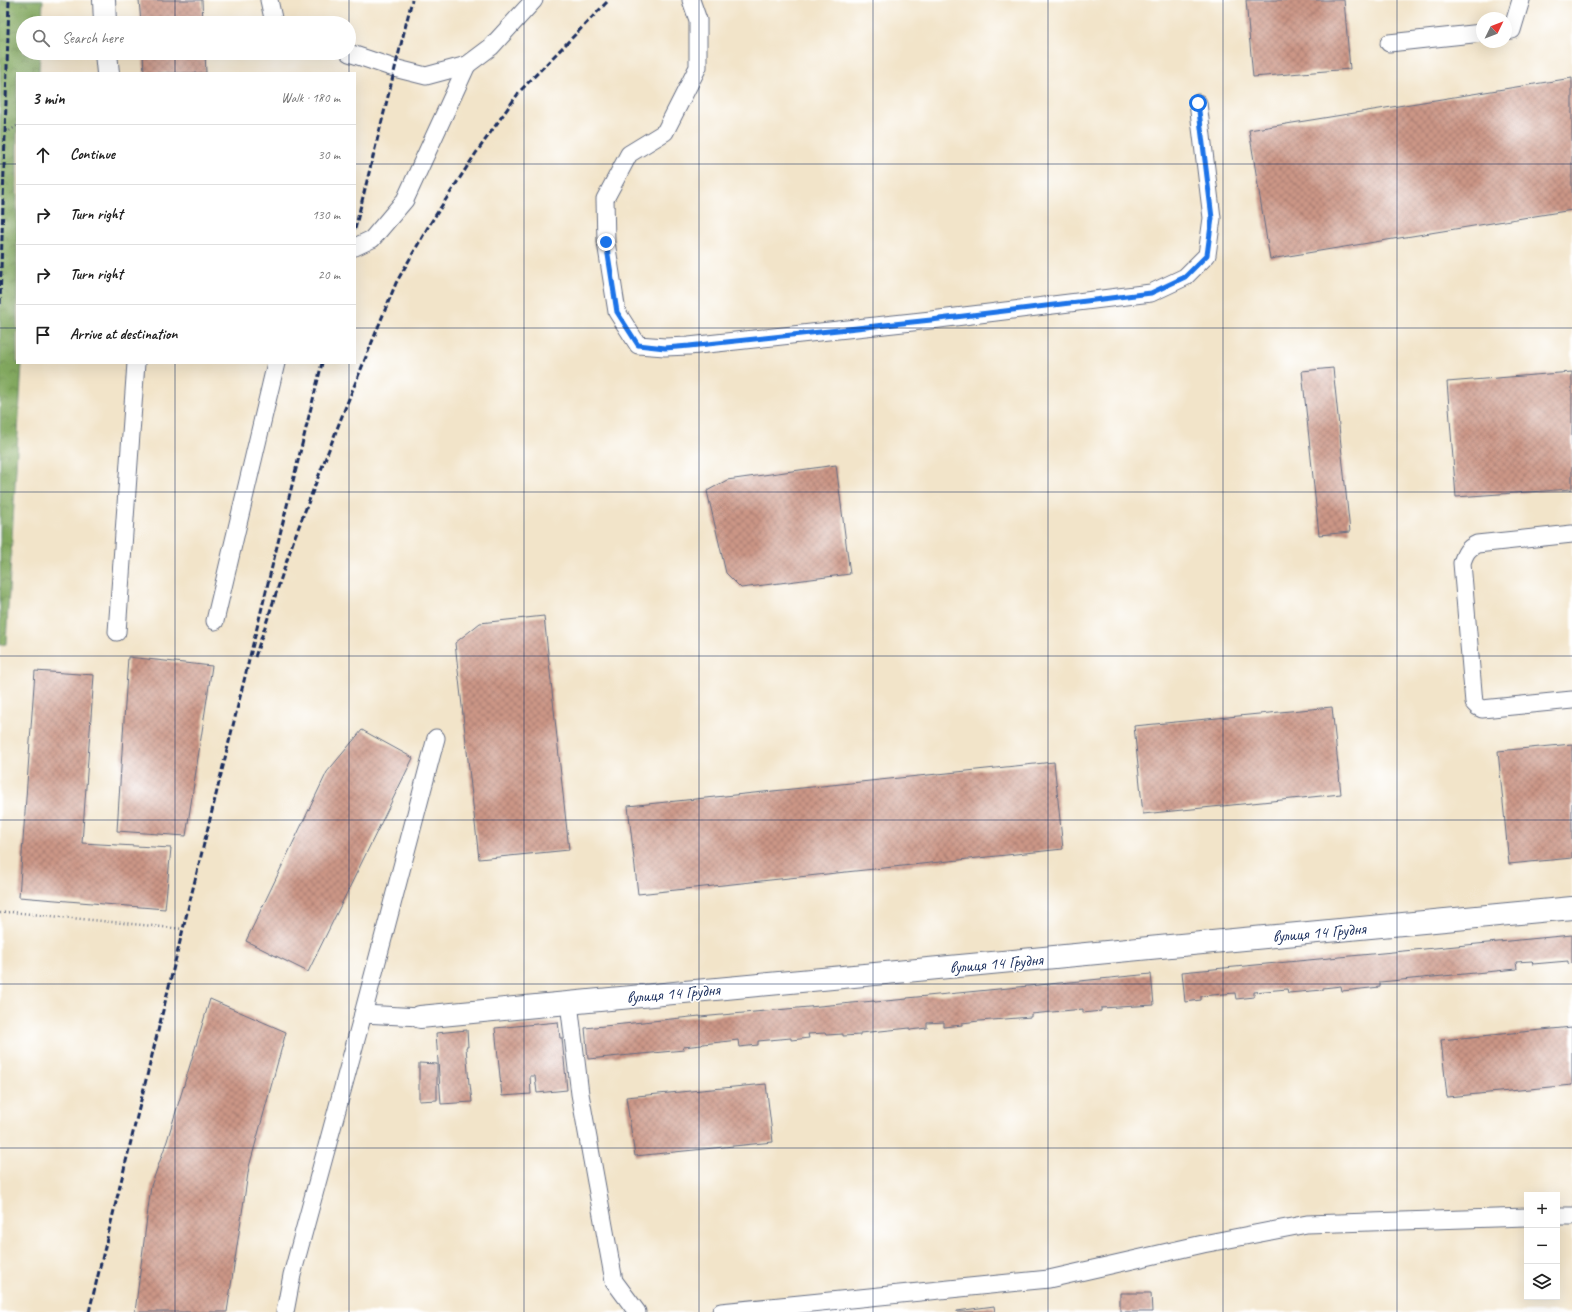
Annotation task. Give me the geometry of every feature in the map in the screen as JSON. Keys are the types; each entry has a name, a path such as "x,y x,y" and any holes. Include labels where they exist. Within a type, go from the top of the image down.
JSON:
{"street":[{"path":"104,0 105,16"},
{"path":"107,60 108,72"},
{"name":"вулиця 14 Грудня","path":"420,1017 1572,908"}],"lane":[{"path":"270,0 273,16"},
{"path":"356,55 394,68 426,76 467,65 491,47 534,0"},
{"path":"691,0 698,20 698,66 665,132 629,154 604,200 606,242 617,312 638,345 665,348 689,346 931,320 1151,293 1185,277 1207,255 1212,218 1198,103"},
{"path":"1512,30 1521,0"},
{"path":"1389,43 1476,34"},
{"path":"356,247 372,239 406,200 467,65"},
{"path":"117,632 136,364"},
{"path":"215,621 276,364"},
{"path":"1572,534 1477,544 1471,547 1465,554 1462,563 1474,703 1482,709 1572,700"},
{"path":"285,1312 292,1275 436,738"},
{"path":"569,1003 580,1094 614,1281 638,1312"},
{"path":"363,1014 420,1017"},
{"path":"1560,1216 1572,1216"},
{"path":"721,1312 1049,1280 1203,1244 1307,1224 1524,1217"}],"path":[{"path":"6,133 16,127"},
{"path":"0,913 11,912 183,929"}],"green space":[{"path":"0,0 43,0 42,16 16,16 16,60 40,60 39,72 16,72 16,364 22,364 6,644 0,645"}],"building":[{"path":"139,0 202,0 203,16 140,16"},
{"path":"1246,0 1344,0 1350,69 1253,77"},
{"path":"143,60 205,60 206,72 144,72"},
{"path":"1572,78 1572,210 1270,259 1249,130"},
{"path":"1333,368 1350,532 1319,535 1302,371"},
{"path":"1572,372 1572,489 1456,497 1447,382"},
{"path":"836,465 850,574 741,588 726,573 707,491 727,480"},
{"path":"544,616 569,850 479,859 455,643 480,623"},
{"path":"128,657 212,666 186,836 117,831"},
{"path":"35,671 94,675 82,843 171,848 165,909 19,897"},
{"path":"1332,707 1341,794 1143,814 1134,726"},
{"path":"362,730 413,758 308,972 246,941 327,772"},
{"path":"1572,744 1572,858 1509,864 1498,751"},
{"path":"1054,762 1063,849 638,894 628,806"},
{"path":"1572,935 1572,963 1568,964 1568,961 1533,964 1532,961 1516,962 1517,969 1380,982 1380,987 1342,991 1341,986 1323,988 1323,990 1288,993 1287,989 1254,992 1254,997 1236,999 1235,993 1201,996 1201,1000 1185,1002 1182,972"},
{"path":"1151,974 1154,1005 1101,1008 1101,1011 1083,1013 1083,1009 1031,1014 1031,1017 979,1021 944,1027 944,1022 927,1023 927,1028 910,1030 910,1028 860,1033 860,1035 843,1036 843,1034 826,1035 825,1033 808,1034 809,1038 758,1041 758,1045 739,1047 738,1040 683,1047 684,1050 588,1059 585,1028 700,1016 907,999"},
{"path":"210,999 286,1032 249,1167 227,1312 135,1312 151,1186 167,1141"},
{"path":"558,1022 560,1038 562,1038 567,1090 537,1093 535,1076 530,1076 531,1094 502,1096 495,1028"},
{"path":"1572,1027 1572,1085 1447,1097 1441,1040"},
{"path":"467,1030 468,1047 466,1047 472,1102 441,1104 436,1033"},
{"path":"419,1063 437,1064 437,1100 419,1101"},
{"path":"766,1084 773,1142 635,1156 626,1097"},
{"path":"1120,1293 1151,1293 1152,1312 1120,1312"},
{"path":"994,1306 995,1312 957,1312 957,1311"}],"railway":[{"path":"0,304 9,0"},
{"path":"356,225 412,0"},
{"path":"255,657 294,539 396,283 428,227 476,153 520,91 609,0"},
{"path":"89,1312 322,364"}],"route":[{"path":"606,242 617,312 638,345 665,348 931,320 1151,293 1185,277 1207,255 1212,218 1198,103"}]}
